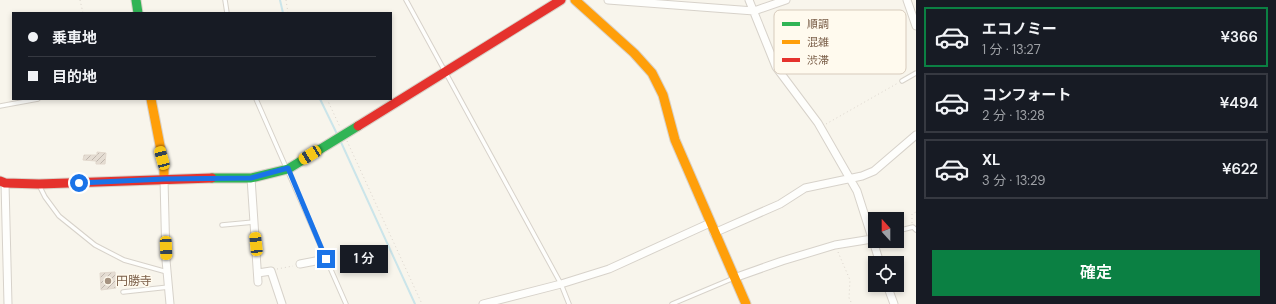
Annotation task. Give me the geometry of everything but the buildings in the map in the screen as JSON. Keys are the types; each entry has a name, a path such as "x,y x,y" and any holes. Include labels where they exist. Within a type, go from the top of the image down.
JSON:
{"street":[{"path":"136,0 138,12"},
{"path":"8,304 2,182 39,184 164,179 251,178 288,168 561,0"},
{"path":"576,0 638,57 652,73 663,95 675,140 746,304"},
{"path":"608,0 754,11 786,0"},
{"path":"749,0 774,62"},
{"path":"907,0 916,26"},
{"path":"781,74 820,128 857,191 868,221"},
{"path":"152,100 163,162 167,272 170,304"},
{"path":"714,233 774,207 805,188 874,171 916,135"},
{"path":"251,178 258,282"},
{"path":"483,304 562,284 609,269 710,223"},
{"path":"734,278 782,260 835,245 868,239"},
{"path":"300,264 326,259"},
{"path":"258,273 271,271 282,304"},
{"path":"890,292 894,304"}],"lane":[{"path":"225,0 227,12"},
{"path":"406,0 562,284 569,304"},
{"path":"902,81 916,73"},
{"path":"0,106 33,100"},
{"path":"256,100 288,168 346,304"},
{"path":"39,184 45,197 59,216 95,245 124,260 167,272"},
{"path":"222,225 254,222"},
{"path":"904,230 915,228"},
{"path":"672,304 734,278"},
{"path":"123,292 169,287"}],"path":[{"path":"80,0 83,12"},
{"path":"286,0 288,12"},
{"path":"820,128 902,81"},
{"path":"327,100 339,137 422,304"},
{"path":"915,228 912,214 916,212"},
{"path":"835,245 850,280 849,298 852,304"},
{"path":"271,271 300,264"}],"waterway":[{"path":"280,0 283,12"},
{"path":"320,100 338,136"},
{"path":"340,140 415,304"}],"traffic: fast":[{"path":"136,0 138,12"},
{"path":"212,178 251,178 288,169 358,126"}],"traffic: slow":[{"path":"575,0 634,53 652,73 663,95 675,140 746,304"},
{"path":"151,100 164,166 164,179"}],"traffic: jam":[{"path":"358,126 561,0"},
{"path":"0,181 5,183 39,184 212,178"}],"place":[{"name":"円勝寺","path":"108,281"}],"route":[{"path":"79,183 164,179 251,178 288,168 326,259"}]}
